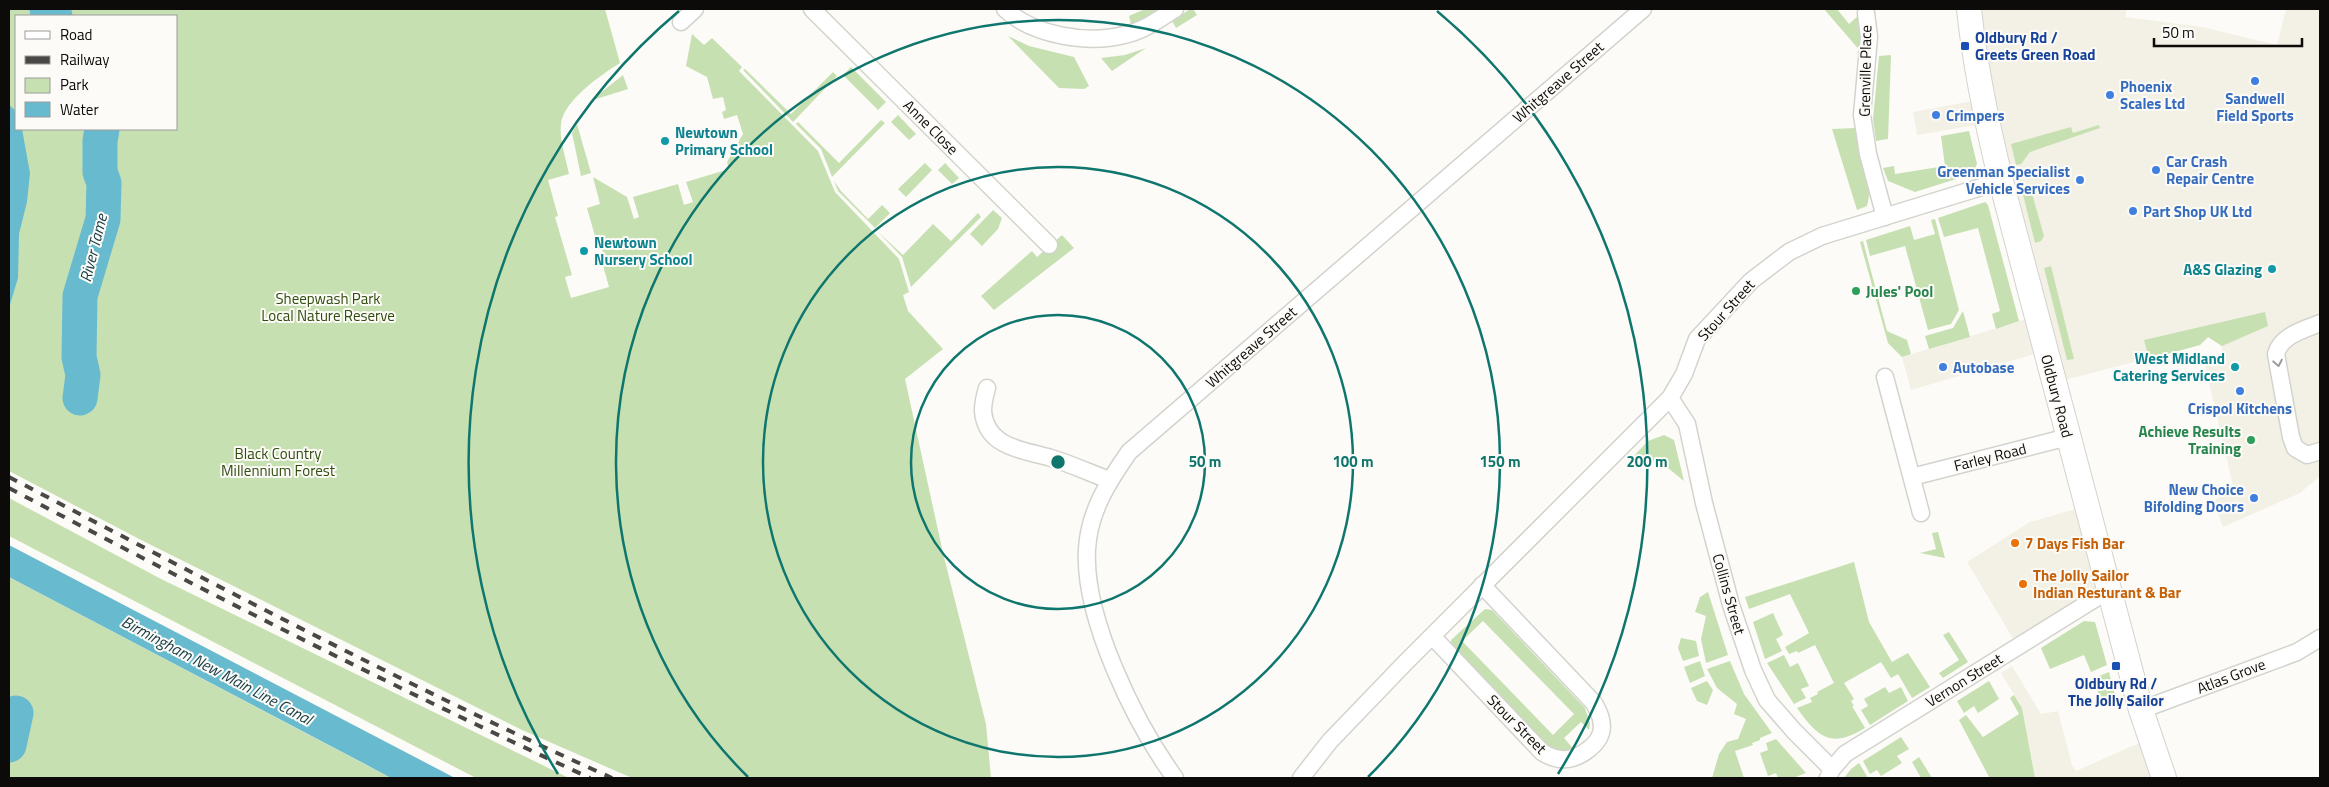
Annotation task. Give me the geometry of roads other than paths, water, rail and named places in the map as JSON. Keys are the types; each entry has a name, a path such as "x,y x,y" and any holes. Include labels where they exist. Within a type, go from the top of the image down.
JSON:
{"main road":[{"name":"Oldbury Road","path":"1969,9 1990,134 2001,181 2141,710 2164,778"}],"street":[{"path":"681,22 695,9"},
{"name":"Anne Close","path":"812,9 1049,245"},
{"path":"1005,9 1025,22 1057,34 1099,38 1124,35 1146,27 1175,9"},
{"name":"Whitgreave Street","path":"1175,778 1133,712 1106,643 1092,599 1087,571 1087,548 1101,494 1129,452 1643,9"},
{"name":"Grenville Place","path":"1866,13 1868,37 1862,115 1868,154 1885,217"},
{"name":"Stour Street","path":"1301,778 1330,741 1482,585 1670,398 1684,374 1697,339 1751,281 1789,252 1822,236 2001,181"},
{"path":"2320,323 2289,336 2278,344 2276,354 2291,437 2295,448 2307,455 2320,451"},
{"path":"1885,377 1921,513"},
{"path":"986,388 983,411 986,423 992,434 1004,445 1065,462 1110,480"},
{"name":"Collins Street","path":"1670,398 1687,424 1704,503 1731,605 1753,670 1767,700 1830,773"},
{"name":"Farley Road","path":"1912,477 2068,436"},
{"name":"Stour Street","path":"1432,636 1542,752 1553,758 1572,759 1578,758 1595,744 1601,734 1602,726 1594,703 1482,585"},
{"name":"Vernon Street","path":"1830,773 1845,754 2109,590"},
{"name":"Atlas Grove","path":"2141,710 2297,652 2320,638"}],"water":[{"path":"9,105 15,110 15,130 22,130 30,173 27,202 19,234 18,278 9,308"},
{"name":"Birmingham New Main Line Canal","path":"9,545 455,778 391,778 9,577"}],"waterway":[{"name":"River Tame","path":"47,9 54,15"},
{"name":"River Tame","path":"80,398 83,375 79,357 80,296 103,219 104,183 100,172 102,130"},
{"name":"River Tame","path":"9,745 16,713"}],"railway":[{"path":"9,477 233,594 384,670 612,778"},
{"path":"9,488 297,637 590,778"}],"place":[{"name":"Oldbury Rd / Greets Green Road","path":"1965,46"},
{"name":"Sandwell Field Sports","path":"2255,81"},
{"name":"Phoenix Scales Ltd","path":"2110,95"},
{"name":"Crimpers","path":"1936,115"},
{"name":"Newtown Primary School","path":"665,141"},
{"name":"Car Crash Repair Centre","path":"2156,170"},
{"name":"Greenman Specialist Vehicle Services","path":"2080,180"},
{"name":"Part Shop UK Ltd","path":"2133,211"},
{"name":"Newtown Nursery School","path":"584,251"},
{"name":"A&S Glazing","path":"2272,269"},
{"name":"Jules' Pool","path":"1856,291"},
{"name":"Autobase","path":"1943,367"},
{"name":"West Midland Catering Services","path":"2235,367"},
{"name":"Crispol Kitchens","path":"2240,391"},
{"name":"Achieve Results Training","path":"2251,440"},
{"name":"New Choice Bifolding Doors","path":"2254,498"},
{"name":"7 Days Fish Bar","path":"2015,543"},
{"name":"The Jolly Sailor Indian Resturant & Bar","path":"2023,584"},
{"name":"Oldbury Rd / The Jolly Sailor","path":"2116,666"}],"park label":[{"name":"Sheepwash Park Local Nature Reserve","path":"328,306"},
{"name":"Black Country Millennium Forest","path":"278,462"}]}
